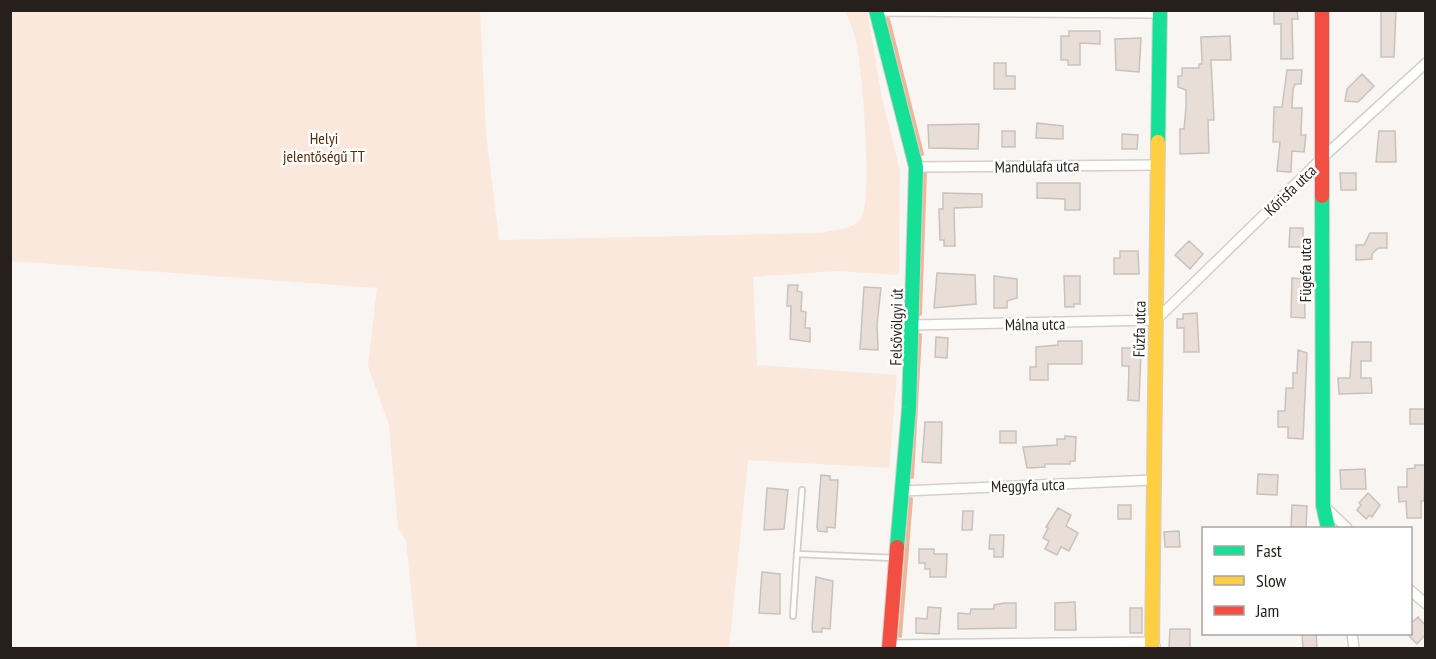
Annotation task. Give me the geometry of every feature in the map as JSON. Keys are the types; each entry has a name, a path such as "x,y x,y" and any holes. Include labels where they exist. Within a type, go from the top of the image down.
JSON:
{"street":[{"name":"Fügefa utca","path":"1322,10 1320,160 1323,505 1328,527"},
{"path":"876,11 1160,12"},
{"name":"Felsővölgyi út","path":"876,11 916,167 913,325 898,558 889,646"},
{"name":"Fűzfa utca","path":"1154,646 1153,480 1160,12"},
{"name":"Kőrisfa utca","path":"1156,320 1320,160 1425,63"},
{"name":"Mandulafa utca","path":"916,167 1157,165"},
{"name":"Málna utca","path":"913,325 1156,320"},
{"name":"Meggyfa utca","path":"903,491 1153,480"},
{"path":"1323,505 1346,527"},
{"path":"1412,592 1425,604"},
{"path":"889,646 1154,646"}],"lane":[{"path":"793,616 802,490"},
{"path":"797,554 898,558"}],"green space":[{"name":"Helyi jelentőségű TT","path":"10,11 480,11 486,133 499,240 821,233 847,228 857,223 864,208 866,189 866,134 858,55 855,37 846,11 867,11 882,98 900,171 899,275 837,271 753,277 757,365 897,375 889,468 748,460 729,648 417,648 406,540 398,528 389,425 368,366 377,288 11,261"}],"building":[{"path":"1297,10 1298,19 1292,19 1293,59 1281,59 1281,24 1274,24 1274,11"},
{"path":"1381,10 1396,10 1394,57 1381,57"},
{"path":"1069,31 1100,31 1100,44 1080,43 1080,65 1068,65 1068,60 1061,60 1061,36 1069,36"},
{"path":"1230,36 1231,60 1211,60 1214,120 1208,120 1209,153 1180,154 1180,129 1184,129 1186,90 1178,87 1178,76 1182,76 1182,68 1199,68 1199,64 1202,64 1201,37"},
{"path":"1141,38 1139,72 1116,70 1115,39"},
{"path":"994,63 1006,63 1006,76 1015,76 1015,89 994,89"},
{"path":"1287,70 1302,70 1301,84 1295,84 1293,89 1292,108 1302,108 1301,135 1306,135 1304,152 1292,151 1291,172 1277,171 1280,142 1273,142 1274,107 1282,107"},
{"path":"1362,74 1374,86 1358,102 1345,101 1347,89"},
{"path":"1037,123 1063,126 1063,139 1036,138"},
{"path":"979,124 978,149 929,148 928,125"},
{"path":"1002,131 1015,131 1015,147 1002,147"},
{"path":"1379,131 1395,131 1396,162 1376,162"},
{"path":"1122,134 1138,135 1137,149 1122,149"},
{"path":"1340,173 1356,173 1356,190 1341,190"},
{"path":"1037,183 1080,183 1080,210 1065,210 1065,199 1037,198"},
{"path":"943,193 982,194 982,207 954,208 955,246 944,246 944,240 940,240 939,209 943,209"},
{"path":"1290,228 1303,228 1303,247 1289,247"},
{"path":"1370,233 1387,233 1387,248 1378,248 1372,254 1372,259 1356,260 1356,245 1364,245"},
{"path":"1189,241 1203,254 1190,269 1175,255"},
{"path":"1120,251 1138,251 1139,274 1114,274 1114,258 1120,258"},
{"path":"937,273 975,275 976,304 934,308"},
{"path":"994,276 1017,279 1017,298 1007,301 1007,308 994,308"},
{"path":"1064,276 1080,276 1080,304 1074,304 1074,307 1065,307"},
{"path":"1292,278 1304,279 1305,318 1291,317"},
{"path":"788,285 798,285 797,291 802,292 801,311 806,312 805,328 810,328 810,342 790,339 791,306 787,306"},
{"path":"864,287 881,288 877,324 878,350 860,349"},
{"path":"1197,313 1199,352 1184,352 1184,328 1177,328 1177,319 1183,319 1183,314"},
{"path":"936,337 948,338 947,358 935,357"},
{"path":"1058,341 1082,341 1082,364 1048,364 1048,380 1030,380 1030,367 1036,367 1036,347 1058,345"},
{"path":"1352,342 1371,342 1371,361 1361,361 1361,378 1371,378 1372,393 1339,394 1338,378 1350,378"},
{"path":"1122,348 1136,348 1137,353 1141,353 1139,401 1128,400 1129,366 1122,366"},
{"path":"1298,350 1307,353 1303,439 1288,438 1288,427 1278,427 1278,411 1285,411 1286,388 1293,388 1293,373 1297,373"},
{"path":"1410,409 1425,409 1425,424 1410,424"},
{"path":"925,422 942,422 941,463 922,462"},
{"path":"1000,431 1016,431 1016,443 1000,443"},
{"path":"1065,436 1076,437 1075,461 1070,461 1070,464 1045,464 1045,467 1027,468 1023,447 1057,445 1057,439 1065,439"},
{"path":"1415,465 1425,465 1424,501 1421,501 1421,518 1407,518 1406,501 1399,502 1398,487 1407,487 1407,469 1415,468"},
{"path":"1365,469 1366,489 1341,489 1340,470"},
{"path":"1258,474 1278,475 1277,495 1257,494"},
{"path":"821,475 830,476 830,480 838,480 835,528 827,527 827,532 818,531 817,527"},
{"path":"767,488 788,490 784,529 764,530"},
{"path":"1368,493 1380,505 1372,517 1370,515 1366,519 1357,510 1361,505 1359,503"},
{"path":"1118,505 1131,505 1131,519 1118,519"},
{"path":"1292,505 1307,506 1306,527 1291,527"},
{"path":"1058,508 1071,515 1066,526 1078,533 1069,551 1061,547 1057,555 1045,549 1049,541 1043,538 1048,528 1046,527"},
{"path":"963,511 973,511 972,530 962,530"},
{"path":"1179,531 1180,547 1165,547 1164,532"},
{"path":"990,535 1004,535 1003,557 994,557 994,549 989,549"},
{"path":"919,549 934,549 934,554 947,554 946,577 930,577 930,569 925,569 925,563 919,563"},
{"path":"762,572 780,574 780,614 759,613"},
{"path":"816,577 833,581 830,629 822,628 822,632 813,632 812,628"},
{"path":"1075,602 1076,630 1055,630 1055,603"},
{"path":"1016,603 1016,628 958,629 958,613 970,614 971,609 994,609 994,605"},
{"path":"928,607 941,608 939,634 916,633 916,618 927,619"},
{"path":"1130,608 1142,608 1142,633 1130,633"},
{"path":"1418,617 1425,625 1425,635 1417,644 1410,637 1412,622"},
{"path":"1170,629 1190,629 1190,648 1169,648"},
{"path":"1302,635 1316,635 1317,648 1303,648"}],"waterway":[{"path":"888,19 922,154"},
{"path":"920,314 925,172"},
{"path":"912,477 920,335"},
{"path":"900,636 911,499"}],"traffic: fast":[{"path":"876,10 916,167 909,408 897,547"},
{"path":"1158,142 1160,10"},
{"path":"1322,196 1323,505 1328,527"}],"traffic: slow":[{"path":"1152,648 1158,142"}],"traffic: jam":[{"path":"1322,10 1322,196"},
{"path":"889,648 897,547"}]}
